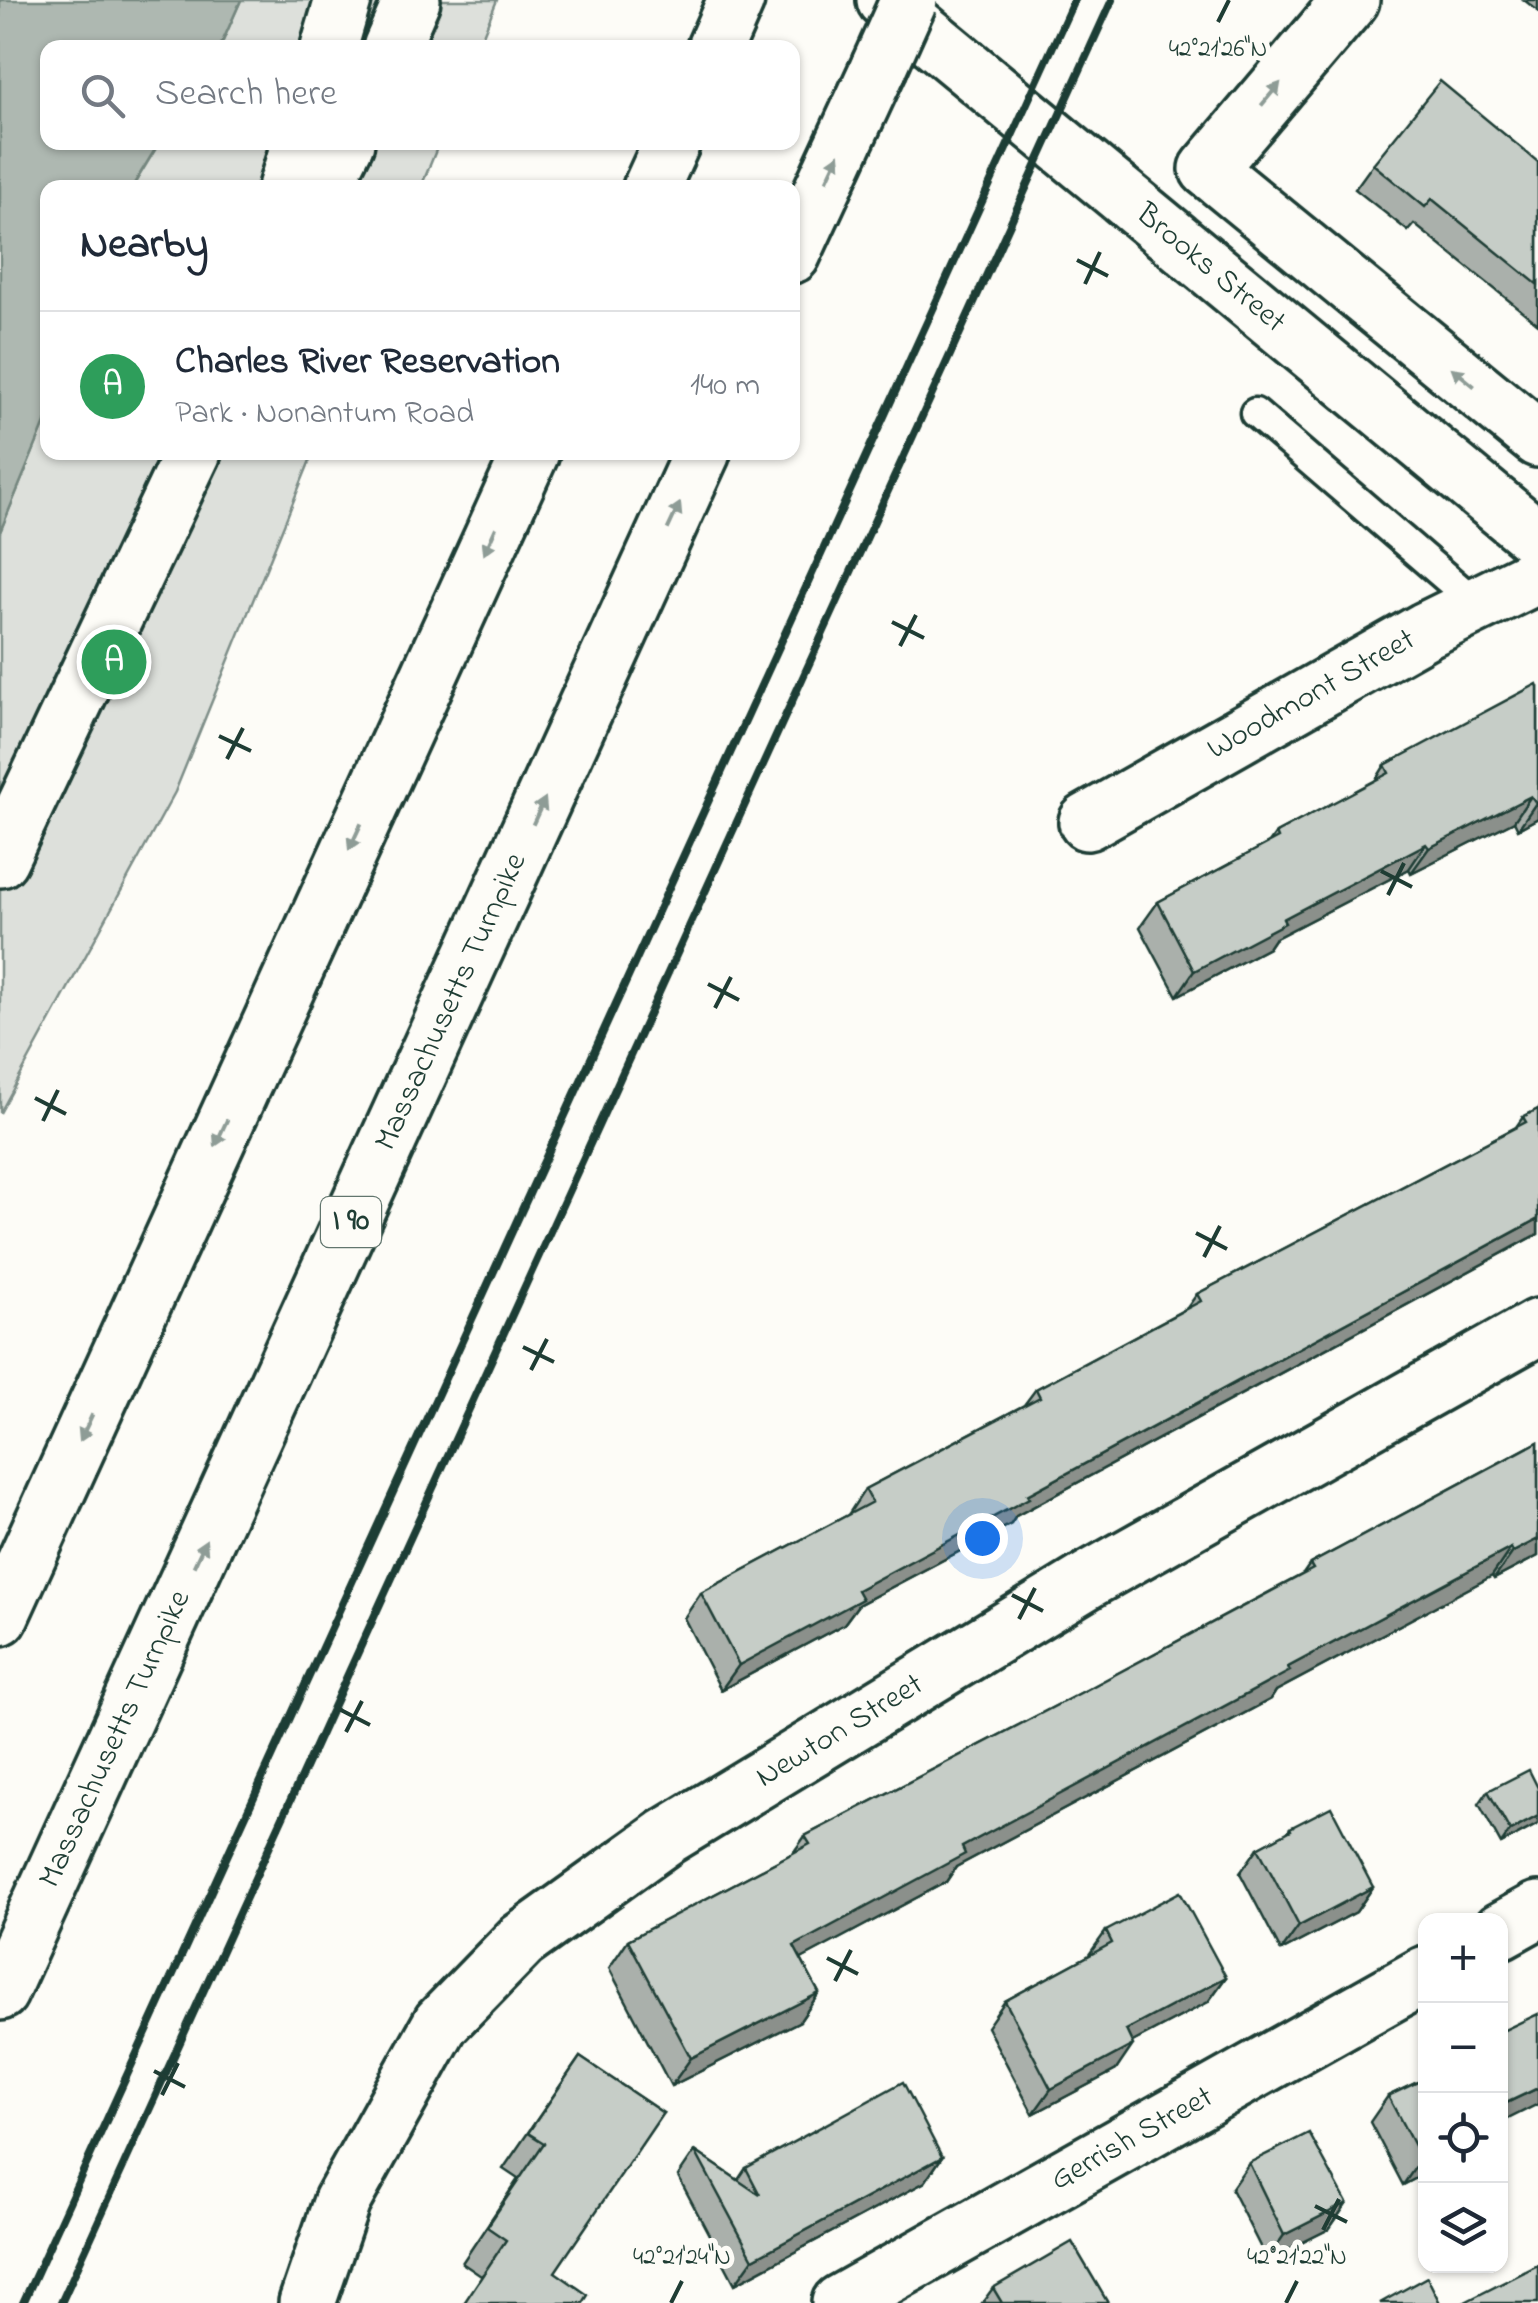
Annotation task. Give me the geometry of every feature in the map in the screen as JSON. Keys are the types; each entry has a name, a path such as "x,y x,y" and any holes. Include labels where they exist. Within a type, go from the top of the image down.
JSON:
{"main road":[{"path":"331,40 343,0"},
{"path":"394,40 412,0"},
{"path":"718,40 736,0"},
{"name":"Brooks Street","path":"885,0 1538,539"},
{"path":"800,238 909,0"},
{"path":"1351,0 1208,169 1538,439"},
{"path":"288,180 298,150"},
{"path":"328,180 342,150"},
{"path":"655,180 668,150"},
{"path":"0,859 189,460"},
{"path":"0,1616 526,460"},
{"name":"Massachusetts Turnpike","path":"0,1992 698,460"},
{"name":"Woodmont Street","path":"1087,822 1426,630 1538,575"},
{"name":"Newton Street","path":"307,2303 342,2201 441,2023 520,1941 666,1837 1039,1610 1538,1327"},
{"path":"1508,1927 1538,1910"},
{"name":"Gerrish Street","path":"840,2303 1418,1978"}],"lane":[{"path":"1255,413 1478,605"}],"shaded area":[{"path":"0,0 241,0 223,40 40,40 40,150 155,150 136,180 40,180 40,435 0,532"},
{"path":"241,0 497,0 481,40 224,40"},
{"path":"155,150 436,150 424,180 137,180"},
{"path":"40,435 40,460 310,460 175,792 0,1113 0,532"}],"building":[{"path":"1440,81 1538,162 1538,285 1432,199 1425,207 1373,164"},
{"path":"1537,684 1538,802 1531,796 1429,848 1426,844 1194,971 1158,902 1389,773 1385,765"},
{"path":"1538,1109 1538,1219 1027,1495 1029,1498 857,1590 862,1599 739,1665 701,1593 872,1502 865,1489 1040,1397 1036,1389 1201,1301 1197,1294 1526,1122 1523,1117"},
{"path":"1538,1442 1538,1539 1513,1552 1511,1548 1288,1667 1290,1671 962,1847 965,1854 794,1946 819,1993 691,2058 628,1940 810,1844 805,1836 1313,1569 1310,1564"},
{"path":"1529,1770 1538,1788 1538,1816 1510,1831 1488,1791"},
{"path":"1331,1807 1373,1887 1299,1926 1258,1848"},
{"path":"1180,1892 1226,1977 1126,2030 1133,2045 1051,2089 1005,2001 1112,1943 1106,1931"},
{"path":"1538,2014 1538,2088 1508,2102 1508,2093 1508,2028"},
{"path":"580,2057 663,2113 555,2272 588,2295 583,2303 464,2303 506,2240 487,2227 544,2143 528,2133"},
{"path":"903,2082 942,2157 753,2259 695,2151 760,2195 746,2168"},
{"path":"1418,2082 1418,2153 1388,2096"},
{"path":"1309,2133 1347,2203 1284,2235 1249,2163"},
{"path":"1072,2242 1108,2303 1002,2303 993,2288"},
{"path":"1538,2265 1538,2303 1463,2303"},
{"path":"1427,2277 1440,2303 1380,2303"}],"railway":[{"path":"23,2303 1074,0"},
{"path":"61,2303 1112,0"}],"place":[{"name":"Charles River Reservation","path":"114,662"}]}
